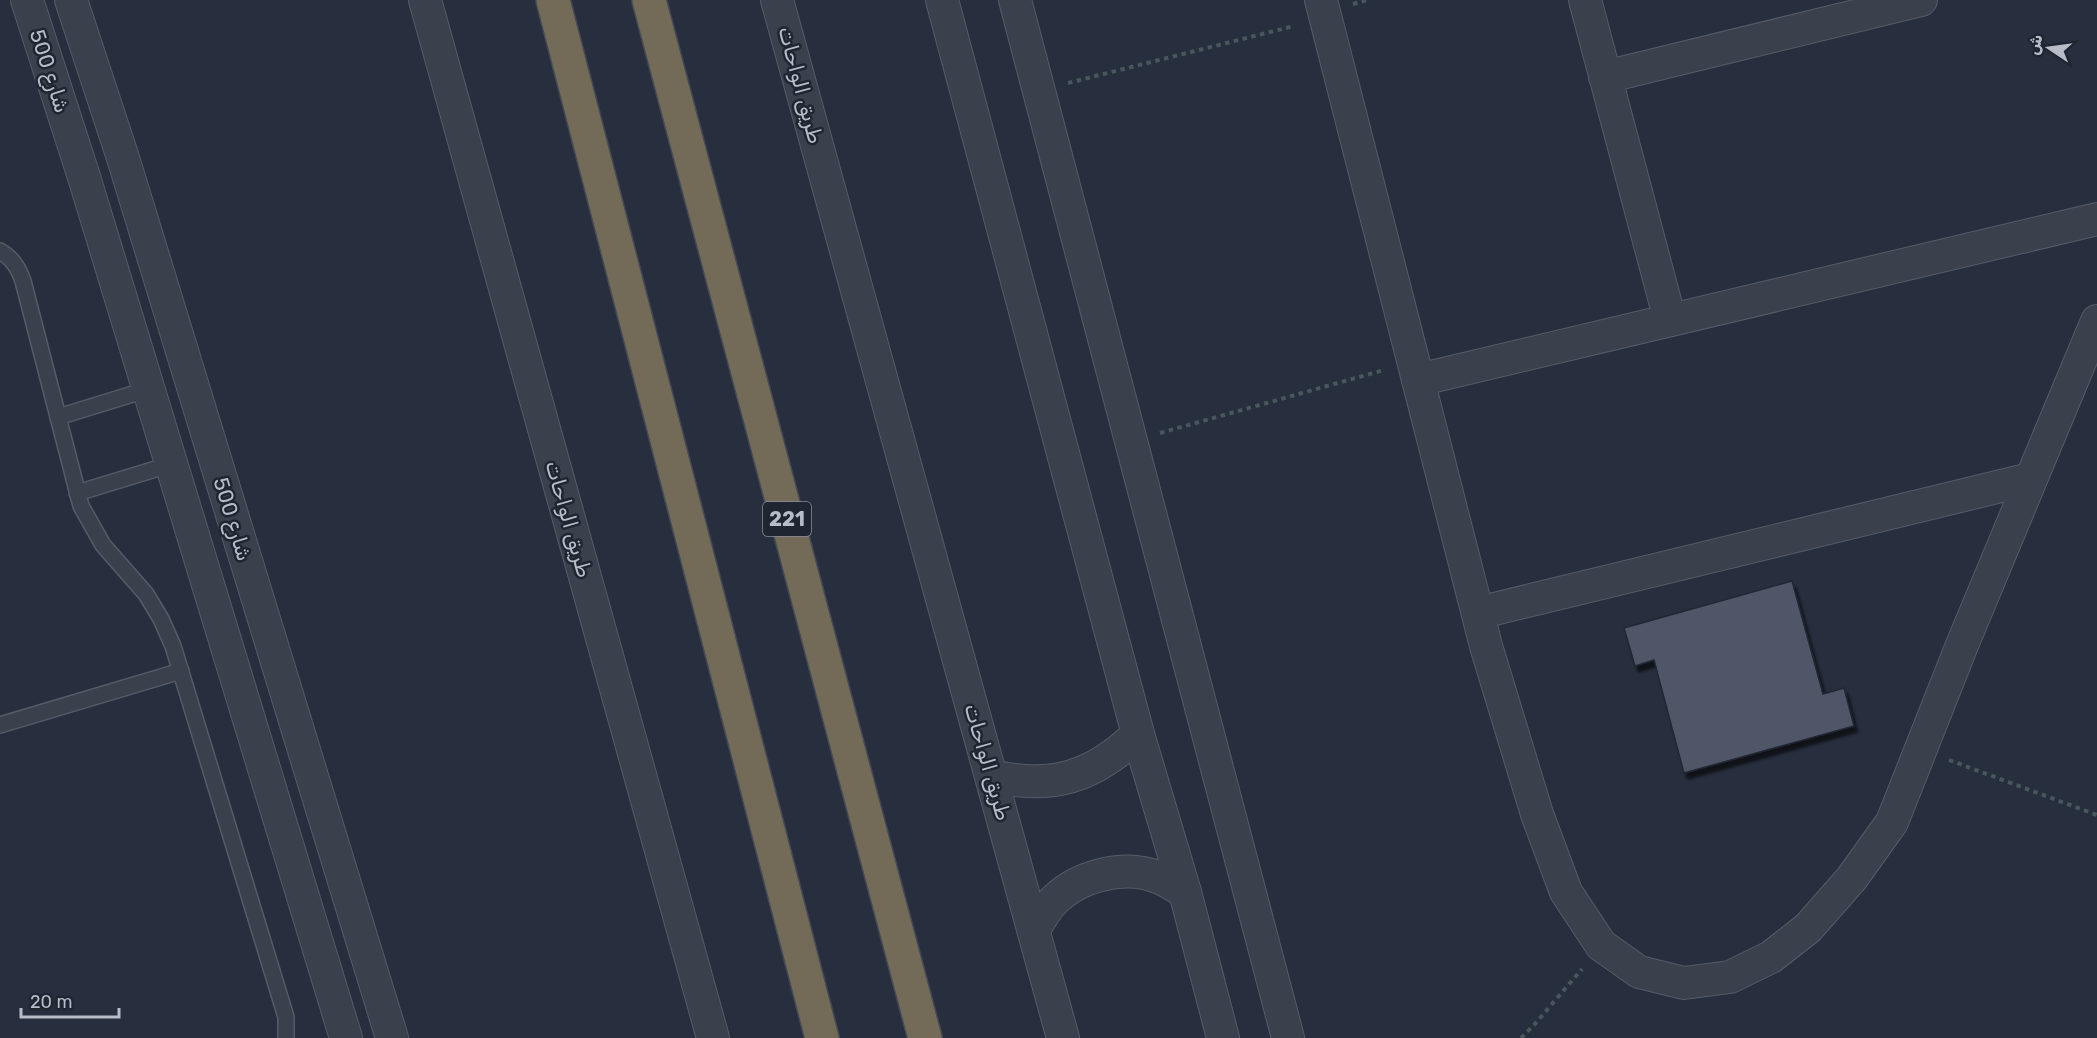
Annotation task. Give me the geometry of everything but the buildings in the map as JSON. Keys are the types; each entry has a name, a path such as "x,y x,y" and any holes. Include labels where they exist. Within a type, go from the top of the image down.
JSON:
{"highway":[{"path":"553,0 822,1038"},
{"name":"221","path":"649,0 925,1038"}],"street":[{"name":"شارع 500","path":"27,0 84,177 346,1038"},
{"name":"شارع 500","path":"71,0 123,158 392,1038"},
{"name":"طريق الواحات","path":"425,0 713,1038"},
{"name":"طريق الواحات","path":"777,0 1063,1038"},
{"path":"942,0 1138,734 1185,892 1223,1038"},
{"path":"1015,0 1288,1038"},
{"path":"1585,0 1670,320"},
{"path":"1605,77 1922,0"},
{"path":"1323,9 1478,613 1537,814 1566,892 1601,945 1639,972 1684,983 1730,977 1771,957 1808,928 1852,878 1892,822 2030,479 2097,321"},
{"path":"1416,371 1670,320 2097,219"},
{"path":"172,464 213,452"},
{"path":"1478,613 2030,479"},
{"path":"992,776 1026,782 1060,780 1103,763 1138,734"},
{"path":"1034,928 1051,904 1074,886 1101,874 1130,872 1158,877 1185,892"}],"lane":[{"path":"0,251 15,263 23,281 77,493 91,526 103,545 132,577 161,619 173,646 286,1017 286,1038"},
{"path":"58,417 149,389"},
{"path":"77,493 172,464"},
{"path":"0,725 181,671"}],"path":[{"path":"1038,91 1323,9"},
{"path":"1131,441 1416,371"},
{"path":"1920,749 2097,815"},
{"path":"1521,1038 1601,945"}]}
